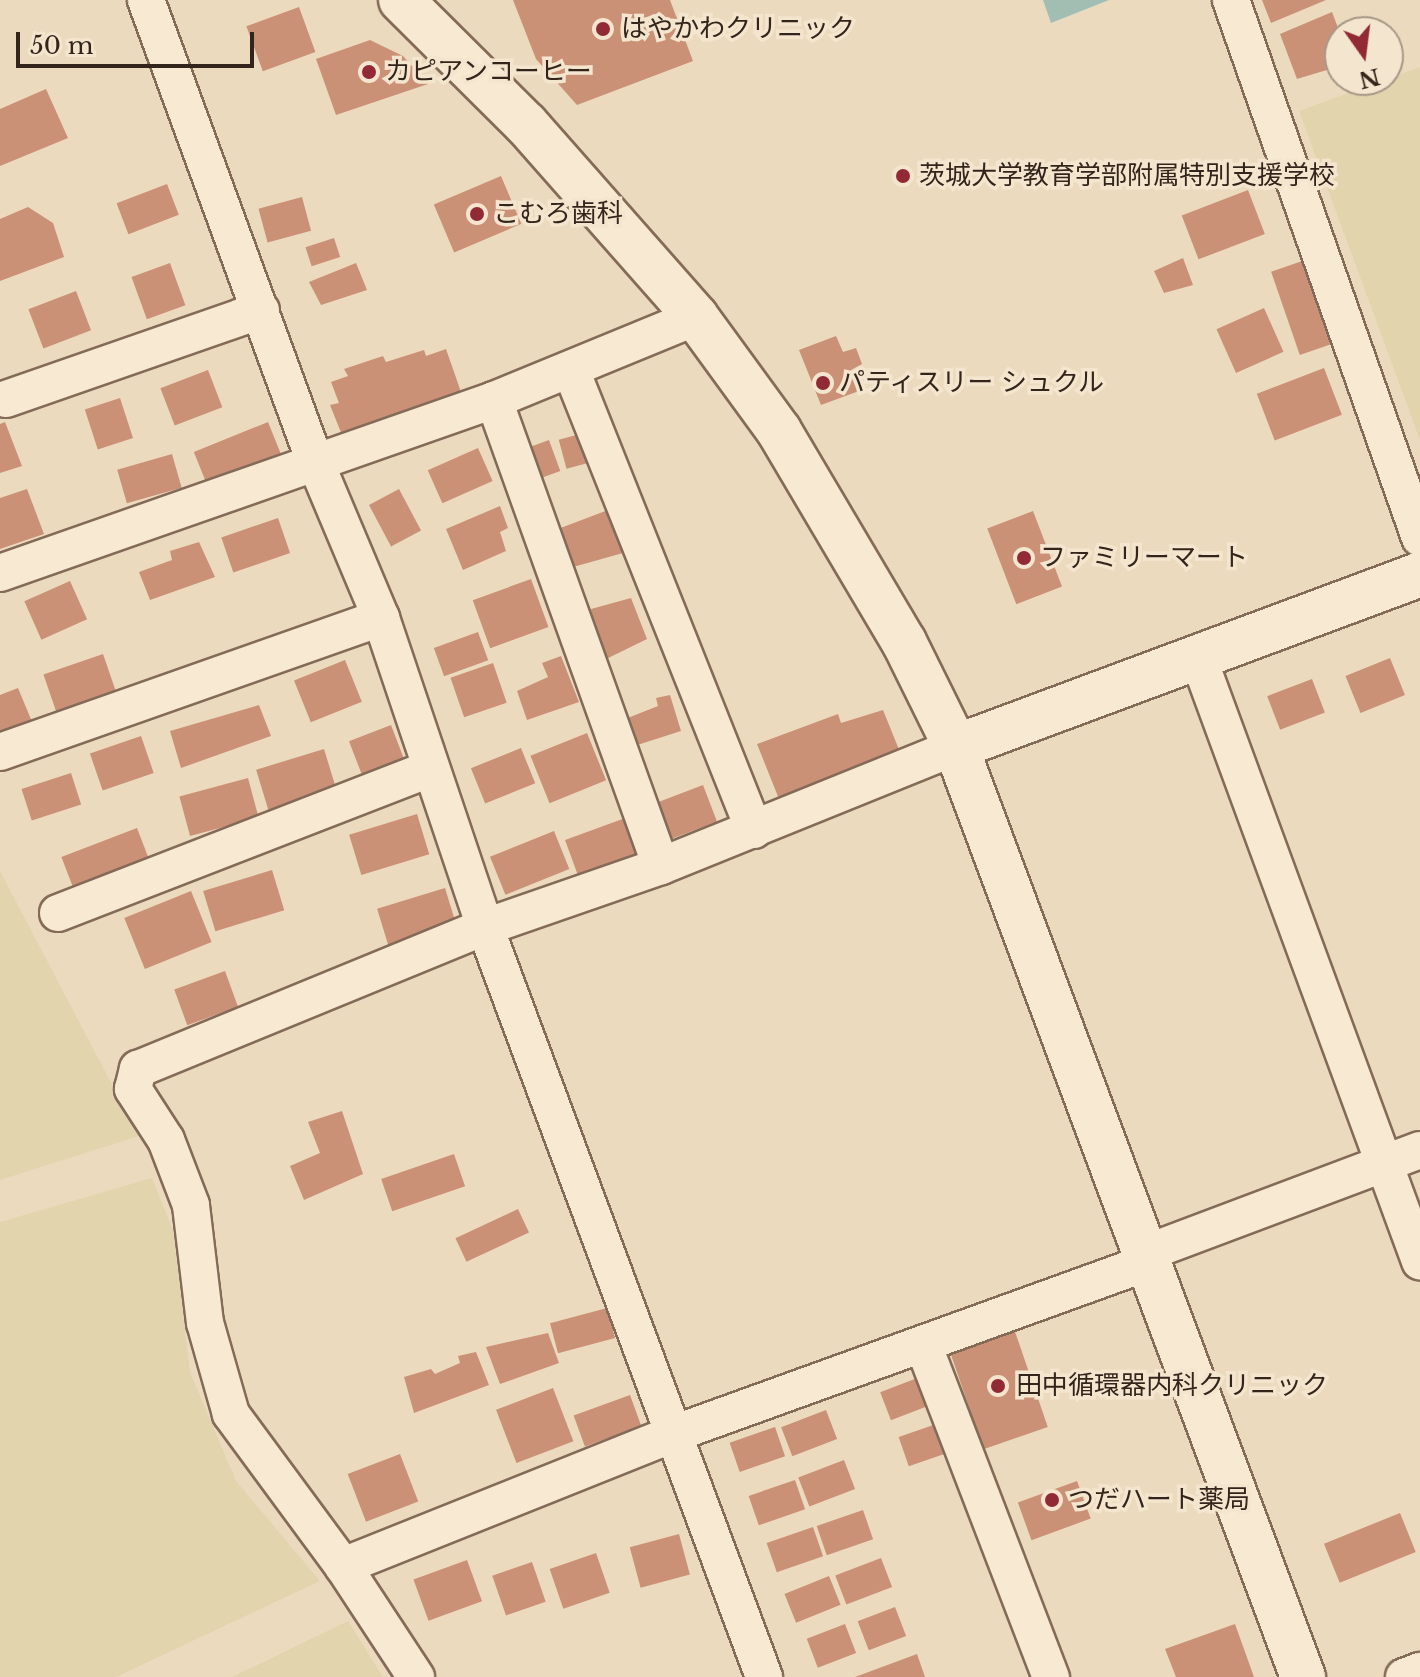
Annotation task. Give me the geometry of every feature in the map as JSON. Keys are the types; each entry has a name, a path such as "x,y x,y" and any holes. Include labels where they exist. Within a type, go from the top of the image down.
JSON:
{"street":[{"path":"146,0 315,461 381,618 485,927 764,1677"},
{"path":"401,0 526,124 696,317 787,445 904,642 956,747 1303,1677"},
{"path":"1231,0 1420,538"},
{"path":"6,399 261,310"},
{"path":"0,573 494,400 696,317"},
{"path":"571,370 754,830"},
{"path":"494,400 661,866"},
{"path":"416,1677 343,1566 231,1414 205,1323 191,1205 166,1140 133,1089 138,1069 485,927 661,866 956,747 1420,574"},
{"path":"0,752 381,618"},
{"path":"1198,657 1420,1261"},
{"path":"58,913 430,769"},
{"path":"343,1566 673,1434 923,1344 1420,1150"},
{"path":"923,1344 1051,1677"},
{"path":"1404,1677 1420,1671"}],"shaded area":[{"path":"1043,0 1109,0 1051,23"},
{"path":"1420,67 1420,440 1299,111 1340,96 1404,96 1404,73"},
{"path":"0,871 139,1136 0,1180"},
{"path":"152,1178 173,1230 190,1372 236,1481 320,1581 116,1677 0,1677 0,1222"},
{"path":"348,1621 383,1677 232,1677"}],"building":[{"name":"はやかわクリニック","path":"513,0 670,0 693,61 577,105 536,59"},
{"path":"1262,0 1326,0 1271,23"},
{"path":"299,7 315,52 263,71 246,26"},
{"path":"1332,12 1334,16 1324,16 1324,71 1297,79 1280,34"},
{"name":"カピアンコーヒー","path":"370,40 403,56 428,84 336,115 316,59"},
{"path":"46,89 68,138 0,166 0,109"},
{"name":"こむろ歯科","path":"501,176 521,224 454,252 434,205"},
{"path":"167,184 179,215 128,234 117,203"},
{"path":"1248,190 1265,234 1199,259 1182,215"},
{"path":"302,197 311,231 268,242 259,209"},
{"path":"28,207 53,223 64,257 0,281 0,219"},
{"path":"334,238 340,257 312,266 305,247"},
{"path":"1183,258 1193,285 1164,293 1154,271"},
{"path":"1308,259 1337,342 1300,355 1271,272"},
{"path":"170,263 185,305 147,319 131,277"},
{"path":"356,263 367,290 321,305 309,282"},
{"path":"76,291 91,330 43,348 28,309"},
{"path":"1264,308 1284,352 1236,373 1216,329"},
{"path":"836,336 843,352 856,348 862,364 851,370 859,391 821,405 799,350"},
{"path":"446,349 461,392 342,435 330,405 339,403 331,382 348,376 344,369 383,356 386,362 424,350 426,356"},
{"path":"1324,368 1342,415 1275,440 1257,394"},
{"path":"208,370 222,407 175,426 160,388"},
{"path":"120,398 133,438 98,449 85,409"},
{"path":"5,422 22,466 0,473 0,424"},
{"path":"268,422 281,454 207,484 194,452"},
{"path":"580,434 588,463 567,469 559,440"},
{"path":"549,440 560,471 532,481 521,450"},
{"path":"478,448 493,481 442,503 428,470"},
{"path":"172,454 182,488 127,503 117,470"},
{"path":"27,489 44,534 0,549 0,498"},
{"path":"399,489 421,530 391,546 369,505"},
{"path":"500,506 508,528 500,532 506,551 463,570 446,529"},
{"path":"608,510 623,553 566,569 550,532"},
{"name":"ファミリーマート","path":"1033,511 1062,587 1016,604 987,529"},
{"path":"278,518 290,553 233,573 221,538"},
{"path":"199,542 215,577 150,600 139,572 172,560 170,551"},
{"path":"531,579 548,627 490,648 473,600"},
{"path":"70,581 87,619 41,640 24,601"},
{"path":"631,598 647,639 596,664 586,623 593,621 591,609"},
{"path":"478,632 488,660 444,676 434,648"},
{"path":"103,654 117,694 57,714 43,675"},
{"path":"561,656 579,702 527,720 517,691 548,677 542,663"},
{"path":"1390,658 1405,695 1360,713 1345,676"},
{"path":"345,660 362,702 311,722 294,681"},
{"path":"493,663 507,703 464,717 450,678"},
{"path":"1312,679 1325,713 1280,730 1267,696"},
{"path":"18,688 35,729 0,739 0,695"},
{"path":"670,695 681,731 631,747 620,721 658,706 656,698"},
{"path":"259,705 271,736 181,768 170,731"},
{"path":"883,710 900,752 779,799 757,744 838,714 841,723"},
{"path":"391,725 405,761 363,778 349,741"},
{"path":"587,733 606,780 550,803 530,756"},
{"path":"141,736 154,773 103,790 90,754"},
{"path":"521,748 535,783 485,803 471,768"},
{"path":"324,749 336,789 268,810 256,770"},
{"path":"71,773 81,804 32,820 22,789"},
{"path":"248,778 259,818 190,836 179,796"},
{"path":"703,785 717,821 667,841 653,804"},
{"path":"417,814 429,854 361,875 349,835"},
{"path":"628,817 642,855 579,878 565,840"},
{"path":"137,828 149,860 74,889 61,857"},
{"path":"554,831 569,869 505,895 490,857"},
{"path":"272,870 284,910 215,931 203,891"},
{"path":"445,888 456,925 389,946 377,909"},
{"path":"191,891 212,942 145,969 124,918"},
{"path":"225,971 238,1007 187,1025 174,989"},
{"path":"342,1111 363,1174 304,1200 290,1166 320,1153 308,1122"},
{"path":"454,1154 465,1186 392,1211 381,1179"},
{"path":"518,1209 529,1233 466,1262 455,1238"},
{"path":"607,1308 615,1338 558,1353 550,1323"},
{"name":"田中循環器内科クリニック","path":"1012,1323 1048,1427 984,1449 948,1345"},
{"path":"548,1333 559,1363 500,1384 486,1347"},
{"path":"476,1352 489,1385 414,1413 404,1377 431,1369 435,1374 460,1363 458,1356"},
{"path":"925,1375 936,1403 891,1420 880,1392"},
{"path":"553,1388 573,1441 516,1463 496,1410"},
{"path":"630,1395 641,1426 585,1447 574,1416"},
{"path":"826,1410 837,1439 792,1456 781,1427"},
{"path":"945,1421 955,1450 909,1466 899,1437"},
{"path":"775,1427 785,1456 740,1472 730,1443"},
{"path":"400,1454 418,1502 366,1522 348,1474"},
{"path":"844,1460 855,1489 809,1507 798,1478"},
{"path":"795,1480 805,1509 759,1525 749,1496"},
{"path":"1077,1481 1091,1519 1031,1540 1018,1503"},
{"path":"863,1510 873,1539 827,1555 817,1526"},
{"path":"1400,1513 1416,1552 1340,1583 1324,1544"},
{"path":"813,1527 823,1556 777,1572 767,1543"},
{"path":"679,1534 690,1575 641,1588 630,1547"},
{"path":"596,1553 610,1593 563,1609 550,1569"},
{"path":"881,1558 892,1587 846,1605 835,1576"},
{"path":"467,1560 482,1601 428,1621 413,1579"},
{"path":"532,1562 546,1602 506,1615 492,1576"},
{"path":"829,1576 841,1605 796,1623 784,1594"},
{"path":"895,1607 906,1636 869,1650 858,1621"},
{"path":"845,1624 856,1653 818,1668 807,1639"},
{"path":"1235,1624 1254,1677 1176,1677 1165,1649"},
{"path":"917,1654 925,1677 855,1677"}],"place":[{"name":"はやかわクリニック","path":"603,29"},
{"name":"カピアンコーヒー","path":"369,72"},
{"name":"茨城大学教育学部附属特別支援学校","path":"903,176"},
{"name":"こむろ歯科","path":"477,214"},
{"name":"パティスリー シュクル","path":"823,383"},
{"name":"ファミリーマート","path":"1024,558"},
{"name":"田中循環器内科クリニック","path":"998,1386"},
{"name":"つだハート薬局","path":"1052,1500"}]}
